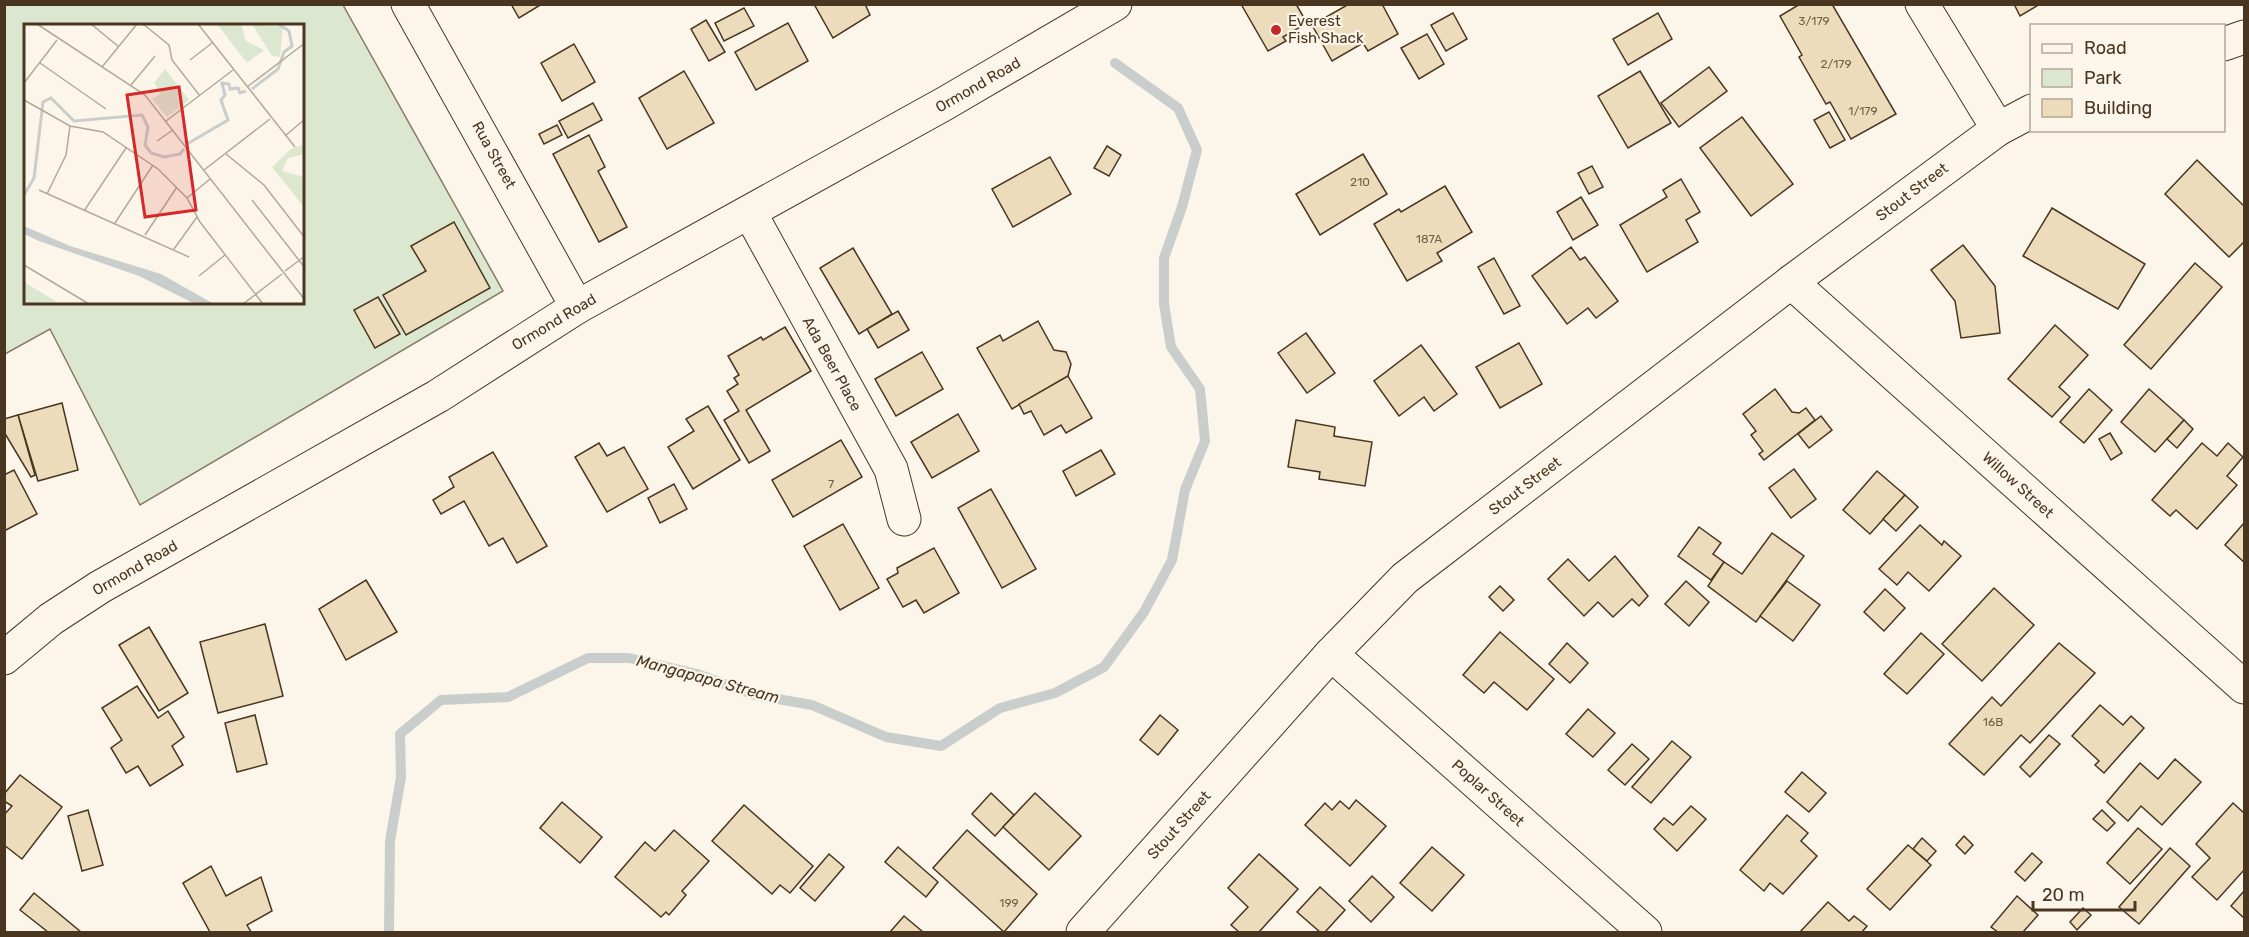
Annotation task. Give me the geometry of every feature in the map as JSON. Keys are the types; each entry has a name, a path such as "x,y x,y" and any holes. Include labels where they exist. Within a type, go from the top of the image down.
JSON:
{"street":[{"name":"Rua Street","path":"408,4 577,307"},
{"name":"Ormond Road","path":"4,658 51,619 100,587 438,396 577,307 750,213 1115,4"},
{"path":"1922,4 1998,129"},
{"path":"2225,43 2244,37"},
{"name":"Stout Street","path":"1083,933 1331,654 1405,578 1791,282 1998,129 2030,112"},
{"name":"Ada Beer Place","path":"750,213 891,469 904,519"},
{"name":"Willow Street","path":"1791,282 2244,687"},
{"name":"Poplar Street","path":"1331,654 1645,933"}],"green space":[{"path":"4,5 343,5 503,291 140,505 50,329 5,354"}],"building":[{"path":"511,4 542,4 519,18"},
{"path":"814,4 865,4 870,15 833,38"},
{"name":"Everest Fish Shack","path":"1241,4 1296,4 1307,23 1283,37 1286,41 1268,51"},
{"path":"1349,4 1382,4 1398,34 1368,51 1363,43 1332,61 1312,25"},
{"path":"1800,4 1832,4 1896,114 1851,139 1830,102 1826,104 1799,57 1802,55 1780,16"},
{"path":"2014,4 2040,4 2020,16"},
{"path":"744,8 754,26 724,41 715,23"},
{"path":"1453,13 1467,39 1446,51 1431,25"},
{"path":"1658,13 1672,39 1628,65 1613,39"},
{"path":"706,20 725,52 709,61 691,29"},
{"path":"788,23 808,61 756,90 735,52"},
{"path":"1427,34 1444,64 1419,79 1401,48"},
{"path":"574,44 595,82 562,101 541,63"},
{"path":"1709,67 1727,91 1679,127 1661,103"},
{"path":"684,71 714,123 667,149 639,98"},
{"path":"1640,71 1671,123 1628,148 1598,96"},
{"path":"593,103 602,120 568,138 559,121"},
{"path":"1829,112 1845,140 1830,148 1814,120"},
{"path":"1742,117 1793,184 1751,216 1700,148"},
{"path":"557,125 562,135 544,144 539,134"},
{"path":"589,135 605,167 598,171 627,227 599,242 553,154"},
{"path":"1107,146 1121,155 1109,176 1094,168"},
{"path":"1363,154 1387,194 1320,235 1296,194"},
{"path":"1050,157 1071,194 1013,227 992,189"},
{"path":"2197,160 2244,206 2244,242 2229,257 2165,194"},
{"path":"1592,166 1603,187 1589,194 1578,173"},
{"path":"1681,179 1700,212 1686,220 1698,242 1647,272 1620,225 1667,197 1663,190"},
{"path":"1445,186 1472,232 1437,253 1442,261 1407,281 1374,224 1399,209 1401,212"},
{"path":"1581,197 1598,225 1573,240 1557,212"},
{"path":"2052,208 2145,264 2118,309 2023,256"},
{"path":"454,222 490,288 406,335 383,295 426,271 411,246"},
{"path":"1963,245 1995,286 2000,333 1961,338 1955,301 1931,270"},
{"path":"1571,247 1580,260 1585,257 1618,301 1596,318 1588,308 1567,324 1532,276"},
{"path":"853,248 892,314 859,334 820,268"},
{"path":"1494,258 1520,306 1504,314 1478,267"},
{"path":"2195,263 2222,287 2151,369 2124,345"},
{"path":"378,297 400,334 375,348 354,310"},
{"path":"898,311 909,330 878,348 867,329"},
{"path":"1038,321 1054,350 1066,352 1071,364 1068,376 1012,409 977,348 1000,335 1003,341"},
{"path":"2055,325 2088,355 2059,387 2070,397 2052,417 2008,379"},
{"path":"785,327 811,371 746,410 770,451 749,463 724,420 739,411 727,391 738,384 734,378 739,375 728,356 761,337 763,340"},
{"path":"1306,333 1335,373 1307,393 1278,353"},
{"path":"1519,343 1542,384 1500,408 1476,367"},
{"path":"1421,345 1457,394 1434,411 1424,397 1399,416 1374,381"},
{"path":"922,352 943,389 896,416 875,379"},
{"path":"1068,376 1092,418 1066,433 1061,425 1044,435 1031,411 1024,414 1019,404"},
{"path":"1775,389 1792,412 1799,413 1806,408 1815,420 1764,460 1759,454 1763,451 1751,435 1756,431 1743,414"},
{"path":"2089,389 2112,410 2084,443 2060,422"},
{"path":"2149,389 2184,420 2155,452 2121,422"},
{"path":"62,403 78,470 38,481 18,415"},
{"path":"708,406 740,460 693,489 668,447 694,431 686,419"},
{"path":"958,414 979,451 932,478 911,442"},
{"path":"18,415 35,475 31,477 4,432 4,419"},
{"path":"1821,416 1832,430 1809,448 1798,434"},
{"path":"1296,420 1335,427 1334,436 1372,442 1365,486 1319,479 1320,472 1288,467"},
{"path":"2184,420 2193,429 2177,448 2167,439"},
{"path":"2110,433 2122,453 2111,460 2099,439"},
{"path":"841,440 862,477 793,517 772,480"},
{"path":"599,443 607,456 624,447 648,489 607,512 575,457"},
{"path":"2202,443 2217,456 2228,443 2243,457 2227,476 2237,485 2197,529 2176,510 2170,516 2152,500"},
{"path":"1101,450 1115,474 1076,496 1063,471"},
{"path":"493,452 547,546 517,563 503,538 489,546 464,501 441,514 433,500 454,487 449,477"},
{"path":"1794,469 1816,499 1791,518 1769,488"},
{"path":"14,470 37,514 4,531 4,475"},
{"path":"1877,471 1905,495 1870,534 1843,510"},
{"path":"674,484 687,509 660,523 648,498"},
{"path":"991,489 1036,569 1002,588 958,508"},
{"path":"1905,495 1918,507 1896,531 1883,519"},
{"path":"2244,523 2244,562 2225,545"},
{"path":"843,524 879,588 840,610 804,546"},
{"path":"1920,525 1942,545 1944,541 1961,556 1929,591 1908,572 1897,585 1879,569"},
{"path":"1699,527 1721,543 1713,554 1724,562 1711,580 1678,556"},
{"path":"1772,533 1804,556 1756,622 1708,586 1724,562 1742,574"},
{"path":"934,548 959,593 924,613 916,600 903,607 887,579 898,573 897,568"},
{"path":"1615,556 1648,596 1639,606 1632,599 1613,617 1598,602 1584,616 1548,579 1568,559 1589,581"},
{"path":"366,580 397,632 346,660 319,609"},
{"path":"1686,581 1709,602 1689,626 1665,604"},
{"path":"1787,581 1820,605 1793,641 1760,616"},
{"path":"1500,586 1514,600 1503,611 1489,597"},
{"path":"1994,588 2034,625 1982,681 1942,644"},
{"path":"1885,589 1905,608 1884,631 1864,612"},
{"path":"265,624 283,696 218,713 200,642"},
{"path":"149,627 188,693 159,711 119,645"},
{"path":"1500,632 1554,679 1527,710 1494,682 1484,693 1463,675"},
{"path":"1921,633 1944,654 1907,694 1884,674"},
{"path":"1567,643 1588,663 1570,683 1549,664"},
{"path":"2059,643 2095,673 2030,743 2021,735 1984,775 1949,744 1992,697 2001,706"},
{"path":"137,686 158,718 168,711 184,737 172,746 183,765 150,786 138,766 126,773 111,748 122,740 102,708"},
{"path":"2100,705 2123,725 2131,716 2144,728 2104,773 2095,765 2099,761 2072,736"},
{"path":"1588,709 1615,733 1593,757 1566,734"},
{"path":"255,715 267,764 237,772 225,723"},
{"path":"1160,715 1178,730 1158,755 1140,740"},
{"path":"2049,735 2060,744 2030,777 2020,767"},
{"path":"1672,741 1691,757 1651,803 1632,787"},
{"path":"1632,744 1649,759 1625,785 1608,770"},
{"path":"2175,759 2201,782 2162,825 2141,806 2128,821 2107,802 2140,763 2158,779"},
{"path":"1802,772 1826,793 1809,812 1785,792"},
{"path":"20,775 62,807 22,859 4,845 4,815 12,806 4,801 4,794"},
{"path":"991,793 1014,815 995,836 972,814"},
{"path":"1035,793 1081,836 1049,870 1003,827"},
{"path":"1356,800 1386,826 1350,866 1305,825 1325,803 1332,810 1340,801 1349,809"},
{"path":"562,802 602,837 580,863 540,828"},
{"path":"2233,803 2244,813 2244,870 2217,900 2192,877 2210,858 2196,844"},
{"path":"744,805 813,866 790,893 780,885 772,894 712,841"},
{"path":"1691,806 1706,819 1677,851 1654,829 1664,818 1673,825"},
{"path":"88,810 103,865 82,871 68,816"},
{"path":"2102,810 2115,823 2107,831 2093,819"},
{"path":"1787,815 1808,833 1801,841 1817,856 1783,894 1770,883 1764,891 1740,870"},
{"path":"2138,828 2162,849 2130,884 2107,863"},
{"path":"674,830 709,861 682,891 686,895 669,915 666,912 661,917 615,877 645,842 655,851"},
{"path":"967,830 1037,894 1004,932 933,868"},
{"path":"1964,836 1973,845 1965,854 1956,845"},
{"path":"1922,838 1936,851 1927,861 1913,849"},
{"path":"1908,845 1931,865 1890,910 1867,889"},
{"path":"898,847 938,882 926,897 885,862"},
{"path":"1432,847 1464,875 1432,911 1400,883"},
{"path":"2170,848 2190,866 2139,924 2119,907"},
{"path":"2032,853 2042,862 2025,881 2015,872"},
{"path":"829,854 844,867 815,901 800,888"},
{"path":"1259,854 1298,889 1259,932 1239,932 1231,925 1248,907 1228,888"},
{"path":"211,866 226,896 261,877 272,911 247,925 251,932 210,932 183,883"},
{"path":"1372,876 1394,897 1371,922 1349,901"},
{"path":"1320,887 1345,910 1325,932 1320,932 1297,912"},
{"path":"2244,891 2244,918 2231,906"},
{"path":"34,893 81,932 48,932 20,910"},
{"path":"2017,896 2038,915 2023,932 1998,932 1991,927"},
{"path":"1828,902 1849,921 1854,916 1867,926 1862,932 1800,932"},
{"path":"2083,908 2091,915 2077,930 2070,922"},
{"path":"904,916 923,932 890,932"}],"waterway":[{"name":"Mangapapa Stream","path":"389,932 390,841 401,777 400,734 441,700 508,697 588,658 629,658 697,674 755,695 812,705 886,737 941,746 1000,708 1055,693 1104,667 1144,612 1172,560 1185,490 1205,441 1200,389 1171,347 1164,304 1164,258 1182,207 1197,150 1178,108 1115,63"}],"place":[{"name":"Everest Fish Shack","path":"1276,30"}]}
